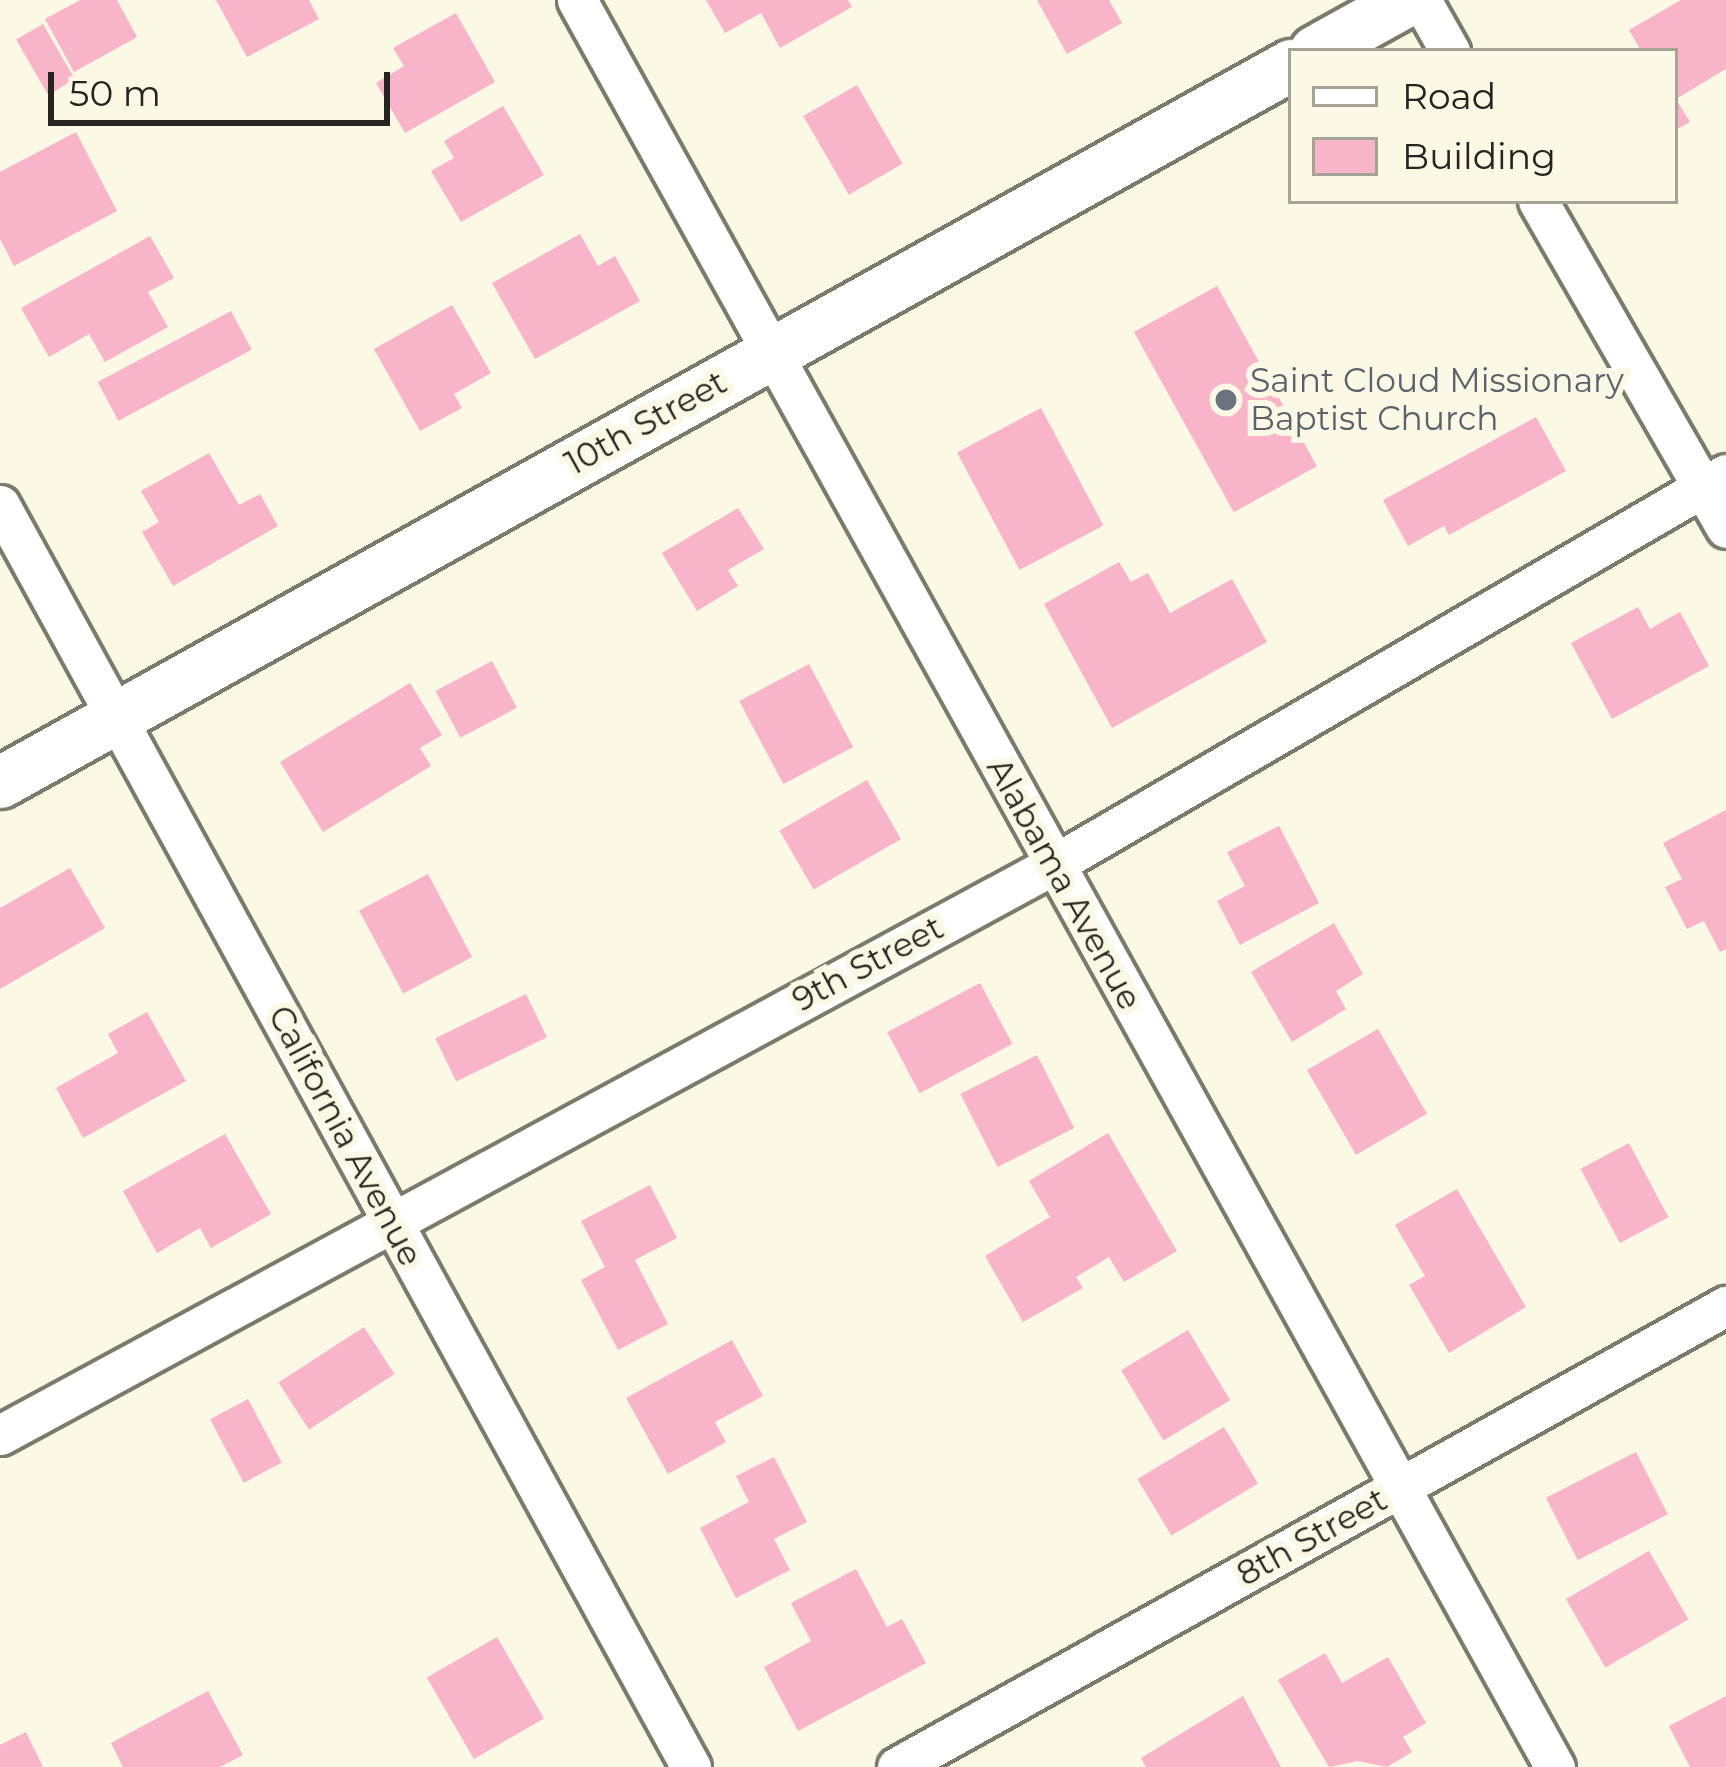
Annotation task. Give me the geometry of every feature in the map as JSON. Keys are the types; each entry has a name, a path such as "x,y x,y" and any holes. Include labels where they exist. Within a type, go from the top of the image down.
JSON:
{"street":[{"name":"Alabama Avenue","path":"577,0 769,355 1555,1767"},
{"path":"1321,48 1407,0"},
{"path":"1421,0 1448,48"},
{"name":"10th Street","path":"0,782 1288,66"},
{"path":"1540,204 1714,480 1726,528"},
{"name":"9th Street","path":"0,1435 1053,865 1714,480"},
{"name":"California Avenue","path":"0,505 691,1767"},
{"name":"8th Street","path":"897,1767 1726,1306"}],"building":[{"path":"80,0 117,0 137,37 74,72 45,19"},
{"path":"216,0 309,0 319,19 247,57"},
{"path":"706,0 848,0 852,7 780,48 761,13 725,33"},
{"path":"1037,0 1109,0 1122,23 1067,54"},
{"path":"1681,0 1726,0 1726,69 1678,98 1678,48 1639,48 1629,30"},
{"path":"456,13 495,82 405,133 376,83 404,66 393,48"},
{"path":"43,24 75,79 48,95 16,40"},
{"path":"857,85 902,164 849,195 803,116"},
{"path":"1678,102 1690,122 1678,128"},
{"path":"503,106 544,175 461,222 431,171 454,158 444,141"},
{"path":"76,132 117,211 14,266 0,239 0,172"},
{"path":"580,234 598,266 615,256 640,301 535,359 492,283"},
{"path":"150,236 174,278 148,292 168,327 105,362 89,334 49,357 21,308"},
{"name":"Saint Cloud Missionary Baptist Church","path":"1217,286 1317,466 1234,512 1134,332"},
{"path":"452,305 491,373 454,394 462,408 420,431 374,349"},
{"path":"231,311 252,350 118,421 98,382"},
{"path":"1041,408 1103,525 1020,570 957,453"},
{"path":"1536,417 1566,471 1449,535 1444,526 1408,546 1383,500"},
{"path":"209,453 239,505 260,494 278,526 173,586 142,532 159,522 141,491"},
{"path":"738,508 764,549 728,570 738,586 697,611 662,553"},
{"path":"1119,562 1131,582 1148,573 1170,613 1232,579 1267,642 1112,728 1044,604"},
{"path":"1638,607 1650,629 1680,612 1709,666 1612,719 1571,643"},
{"path":"492,661 517,708 460,738 435,691"},
{"path":"809,664 853,747 783,784 739,701"},
{"path":"410,683 442,735 420,748 431,766 323,832 280,762"},
{"path":"867,780 901,839 814,889 780,830"},
{"path":"1726,810 1726,949 1720,952 1704,921 1687,929 1665,887 1682,879 1663,843"},
{"path":"1279,826 1319,903 1240,945 1217,901 1245,886 1227,852"},
{"path":"70,868 105,928 0,989 0,908"},
{"path":"428,874 472,957 403,994 359,911"},
{"path":"1334,923 1363,974 1336,991 1346,1009 1292,1042 1251,972"},
{"path":"980,983 1012,1044 920,1093 887,1032"},
{"path":"526,994 547,1037 456,1081 435,1038"},
{"path":"147,1012 186,1081 83,1138 56,1088 118,1053 108,1034"},
{"path":"1378,1029 1427,1114 1356,1155 1307,1070"},
{"path":"1037,1055 1074,1128 998,1167 960,1094"},
{"path":"1108,1133 1177,1251 1124,1282 1109,1257 1076,1277 1083,1288 1023,1322 985,1256 1050,1217 1029,1181"},
{"path":"225,1134 271,1214 211,1248 200,1228 157,1253 123,1191"},
{"path":"1629,1143 1668,1217 1620,1243 1580,1169"},
{"path":"650,1185 677,1238 635,1260 668,1324 618,1350 581,1280 605,1267 581,1221"},
{"path":"1457,1189 1526,1307 1449,1353 1409,1285 1425,1276 1395,1225"},
{"path":"364,1327 394,1374 309,1430 278,1383"},
{"path":"1188,1330 1230,1400 1163,1440 1121,1370"},
{"path":"732,1340 763,1396 715,1422 726,1442 668,1474 626,1398"},
{"path":"248,1399 282,1463 244,1483 210,1419"},
{"path":"1224,1427 1258,1484 1171,1536 1137,1479"},
{"path":"1636,1452 1668,1514 1578,1560 1546,1498"},
{"path":"774,1457 807,1522 774,1539 790,1570 736,1598 700,1528 749,1502 736,1476"},
{"path":"1649,1551 1688,1619 1605,1667 1566,1599"},
{"path":"856,1569 887,1627 902,1619 926,1663 798,1731 764,1667 811,1641 791,1603"},
{"path":"497,1637 544,1718 474,1759 427,1678"},
{"path":"1325,1653 1342,1683 1388,1657 1426,1723 1403,1737 1412,1752 1387,1767 1358,1761 1329,1767 1278,1680"},
{"path":"208,1691 243,1755 220,1767 123,1767 111,1743"},
{"path":"1243,1696 1281,1767 1146,1767 1141,1758"},
{"path":"1726,1696 1726,1767 1690,1767 1669,1726"},
{"path":"26,1732 43,1767 0,1767 0,1745"}],"place":[{"name":"Saint Cloud Missionary Baptist Church","path":"1226,400"}]}
